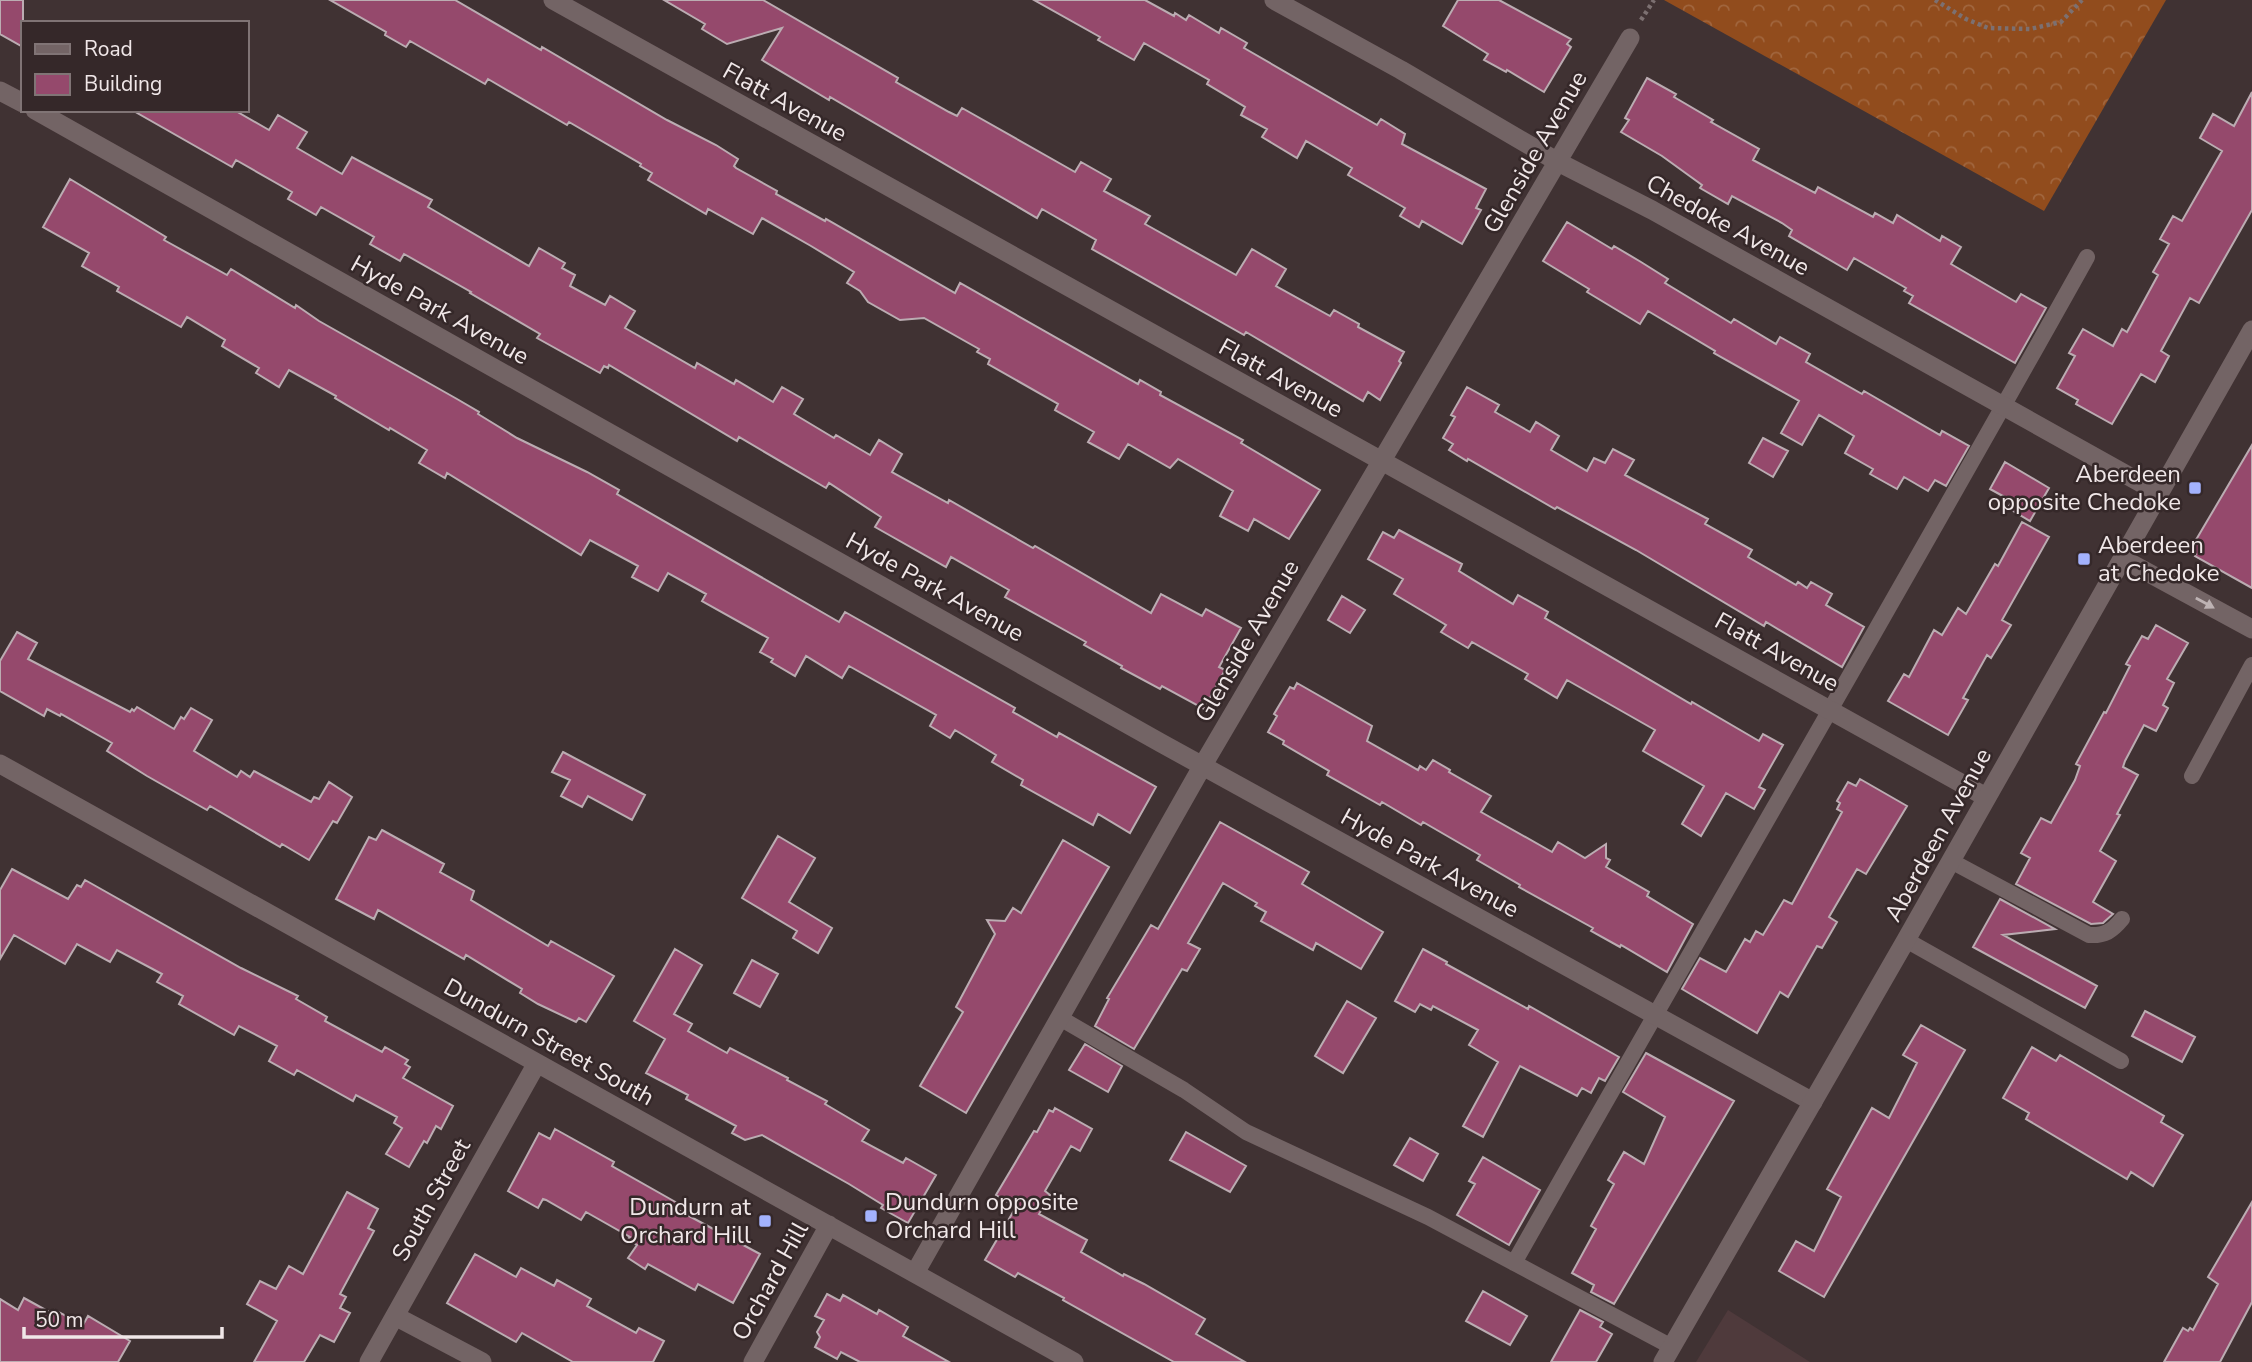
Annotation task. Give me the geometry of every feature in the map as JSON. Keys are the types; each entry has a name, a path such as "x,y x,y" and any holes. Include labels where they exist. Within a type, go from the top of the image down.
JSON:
{"street":[{"name":"Flatt Avenue","path":"553,0 1986,797"},
{"name":"Chedoke Avenue","path":"1274,0 1401,70 1558,162 1652,210 2159,493"},
{"name":"Glenside Avenue","path":"915,1273 1203,765 1630,38"},
{"path":"0,90 21,102"},
{"name":"Hyde Park Avenue","path":"39,112 1203,765 1813,1102"},
{"name":"Aberdeen Avenue","path":"1667,1354 1906,940 2252,330"},
{"path":"2123,559 2252,629"},
{"name":"Dundurn Street South","path":"0,764 1074,1362"},
{"name":"South Street","path":"369,1362 537,1063"},
{"name":"Orchard Hill","path":"753,1362 829,1225"},
{"path":"395,1316 482,1362"}],"lane":[{"path":"1514,1263 1654,1014 1832,710 2087,257"},
{"path":"2192,776 2252,665"},
{"path":"1951,860 2089,935 2102,936 2122,919"},
{"path":"1906,940 2121,1061"},
{"path":"1060,1018 1184,1090 1246,1132 1428,1217 1514,1263 1667,1354"}],"path":[{"path":"1935,0 1966,19 1988,28 2030,29 2061,22 2082,0"}],"shaded area":[{"path":"1728,1310 1810,1362 1696,1362"}],"green space":[{"path":"1664,0 2166,0 2044,211"}],"building":[{"path":"0,0 23,0 21,46 0,34"},
{"path":"330,0 455,0 716,145 738,159 734,166 736,168 777,191 776,194 825,221 826,219 955,293 960,283 1138,384 1140,380 1161,392 1160,395 1243,440 1241,443 1320,490 1289,539 1254,519 1248,531 1220,516 1233,491 1178,459 1170,468 1128,444 1119,459 1088,442 1094,432 1055,410 1058,404 988,364 990,359 977,352 979,349 924,318 900,320 868,302 860,291 847,283 854,272 811,246 762,218 753,234 708,209 706,214 648,180 652,173 640,166 641,164 569,122 567,125 488,79 485,84 410,41 406,47 385,35 386,32"},
{"path":"664,0 763,0 898,78 896,82 949,112 957,116 962,108 1075,172 1081,162 1111,179 1104,191 1150,216 1145,224 1236,275 1252,249 1286,269 1276,286 1330,316 1334,310 1359,324 1358,327 1404,352 1399,361 1401,363 1380,400 1368,392 1363,401 1246,332 1244,335 1092,249 1096,240 1042,209 1037,218 762,60 782,28 727,44 702,29 705,24"},
{"path":"1034,0 1145,0 1174,16 1175,13 1186,20 1189,15 1219,33 1221,28 1247,43 1244,48 1377,125 1381,119 1405,134 1402,144 1486,189 1476,208 1481,210 1462,244 1422,221 1419,227 1400,216 1405,208 1348,175 1352,168 1306,141 1297,158 1262,137 1267,129 1241,115 1245,107 1207,84 1209,80 1144,43 1134,60 1098,40 1100,37"},
{"path":"1458,0 1499,0 1571,39 1567,44 1571,47 1544,92 1484,60 1488,54 1443,26"},
{"path":"1647,78 1676,94 1674,97 1713,120 1711,122 1759,149 1753,160 1815,193 1818,187 1873,217 1875,213 1893,223 1897,215 1940,241 1942,236 1961,247 1951,264 2016,302 2021,294 2046,308 2015,363 1909,303 1913,296 1904,291 1906,288 1854,258 1847,270 1789,236 1792,230 1782,223 1732,196 1728,204 1700,188 1702,185 1662,156 1621,132 1629,120 1625,118"},
{"path":"2252,92 2252,210 2199,303 2190,298 2161,351 2169,356 2155,382 2141,374 2112,424 2076,404 2078,400 2057,388 2075,356 2069,353 2083,329 2113,346 2122,329 2127,332 2158,275 2153,272 2169,244 2160,239 2173,216 2182,221 2222,151 2200,138 2213,114 2234,126"},
{"path":"136,112 238,112 269,130 278,115 307,132 297,148 342,174 352,157 432,200 428,207 529,266 539,248 565,263 562,268 575,275 570,286 605,305 610,296 635,311 625,328 695,368 697,363 734,384 736,380 773,402 782,387 803,399 794,414 834,438 836,435 870,455 879,440 902,454 892,472 948,503 949,500 1033,548 1035,546 1151,613 1161,594 1202,616 1206,609 1241,628 1219,667 1225,670 1204,709 1162,686 1160,689 1084,645 1086,642 1005,597 1009,590 951,557 946,567 875,527 881,517 829,483 826,488 739,437 737,441 609,365 608,368 604,366 600,373 537,338 540,334 404,254 400,261 370,244 374,237 321,207 316,215 288,199 292,192 236,160 232,167"},
{"path":"70,179 166,237 164,240 227,275 231,269 295,308 296,305 319,321 479,412 478,414 517,438 619,490 617,494 839,622 845,612 1015,708 1013,712 1057,737 1059,733 1156,787 1130,833 1098,814 1093,825 1021,785 1023,780 992,762 996,755 955,730 950,738 930,726 936,715 849,666 842,678 806,656 795,676 760,652 768,638 702,601 706,594 668,573 658,591 632,577 638,566 590,540 581,555 447,473 445,478 419,463 427,450 335,398 336,396 289,370 279,387 256,373 259,368 222,346 225,340 187,317 181,327 117,291 119,287 82,266 89,253 43,227"},
{"path":"1567,222 1612,249 1614,246 1641,262 1668,279 1665,283 1731,323 1734,319 1776,344 1780,337 1810,354 1806,362 1862,394 1864,391 1940,435 1942,431 1969,446 1946,486 1935,480 1928,491 1904,477 1897,489 1870,474 1873,469 1845,453 1854,436 1819,415 1802,445 1781,433 1799,401 1714,353 1715,351 1648,311 1640,324 1543,261"},
{"path":"1467,387 1499,405 1495,412 1530,432 1536,422 1559,436 1551,450 1587,471 1594,458 1605,463 1613,449 1634,460 1625,475 1708,519 1705,524 1752,550 1748,557 1796,585 1798,582 1807,588 1811,582 1832,594 1826,605 1864,627 1842,667 1766,622 1764,626 1636,550 1449,450 1453,444 1443,438 1455,417 1451,415"},
{"path":"1763,438 1788,451 1773,477 1749,463"},
{"path":"2252,445 2252,588 2195,556 2190,550"},
{"path":"2005,462 2049,488 2030,521 2008,508 2012,501 1990,489"},
{"path":"2022,522 2049,537 2002,620 2011,625 1991,658 1987,655 1963,698 1968,700 1948,735 1888,701 1904,674 1909,677 1934,630 1942,635 1958,608 1966,614 1995,564 1998,566"},
{"path":"1399,530 1462,564 1459,571 1513,604 1518,595 1548,612 1545,618 1691,704 1692,702 1759,741 1763,734 1783,745 1759,787 1765,790 1754,809 1726,793 1701,836 1682,824 1704,786 1643,751 1655,730 1567,680 1557,698 1525,679 1528,674 1472,642 1468,648 1441,632 1446,625 1394,594 1403,579 1368,559 1383,532 1394,538"},
{"path":"1342,596 1365,610 1350,633 1328,620"},
{"path":"2156,625 2188,643 2167,679 2174,683 2163,705 2168,708 2156,731 2144,725 2125,761 2123,767 2138,775 2100,851 2116,861 2093,902 2113,914 2103,923 2091,924 2016,884 2030,858 2021,853 2041,818 2051,823 2075,780 2080,766 2076,764 2130,666 2126,664 2142,636 2148,639"},
{"path":"17,632 37,643 28,659 130,712 137,707 174,729 181,717 184,719 191,708 212,720 194,751 237,777 241,771 250,777 254,771 311,802 314,797 319,799 329,782 352,797 337,823 333,821 309,860 282,844 280,847 210,806 207,810 147,776 107,751 112,743 61,714 60,716 47,709 44,716 0,691 0,661"},
{"path":"1297,683 1372,726 1367,741 1418,770 1420,766 1426,770 1433,760 1491,796 1481,812 1552,852 1558,842 1585,858 1606,844 1606,858 1610,860 1606,867 1649,892 1647,896 1693,924 1667,972 1591,931 1593,928 1519,887 1520,885 1477,860 1480,855 1423,822 1421,825 1382,802 1380,805 1327,775 1329,771 1283,744 1284,741 1268,732 1277,716 1274,714 1290,687 1294,689"},
{"path":"563,752 645,795 632,820 588,796 582,807 561,796 570,780 552,772"},
{"path":"1860,779 1907,806 1866,874 1857,869 1829,917 1837,922 1822,948 1817,946 1788,997 1780,992 1757,1033 1682,989 1700,958 1726,972 1745,939 1750,942 1756,931 1763,935 1784,900 1792,904 1842,812 1837,809 1840,803 1837,801 1848,782 1856,786"},
{"path":"1220,822 1309,872 1302,884 1383,932 1361,969 1316,943 1313,950 1261,921 1266,912 1255,906 1257,903 1223,883 1188,943 1200,949 1187,971 1182,969 1134,1049 1095,1026 1109,999 1107,998 1151,925 1158,929"},
{"path":"382,830 444,864 440,872 474,891 471,900 548,946 551,941 614,976 586,1022 579,1018 576,1022 538,1004 520,993 522,989 466,955 464,959 378,910 374,919 336,899 369,837 376,840"},
{"path":"778,836 815,858 789,902 832,928 818,953 793,938 797,931 742,898"},
{"path":"1063,840 1109,867 966,1113 920,1086 963,1012 956,1007 995,934 987,920 1005,921 1013,908 1021,913"},
{"path":"12,869 68,899 77,885 81,887 85,880 241,968 298,996 296,999 327,1017 325,1021 382,1052 385,1047 408,1060 405,1064 410,1067 403,1078 453,1106 441,1129 436,1126 409,1167 386,1154 402,1128 394,1123 397,1117 356,1095 353,1101 297,1070 294,1075 269,1061 277,1046 239,1026 234,1035 179,1004 183,996 157,982 162,974 117,950 110,962 77,944 65,964 14,935 0,959 0,890"},
{"path":"2000,899 2055,929 2003,935 2097,986 2085,1008 1973,947"},
{"path":"675,949 702,965 674,1014 692,1024 688,1031 727,1053 730,1048 788,1078 787,1080 827,1101 825,1104 869,1130 862,1141 903,1163 906,1158 936,1175 908,1223 881,1208 883,1205 849,1184 762,1135 745,1140 732,1133 736,1126 686,1099 688,1095 646,1073 665,1039 634,1021"},
{"path":"1423,949 1619,1057 1605,1081 1599,1078 1591,1093 1582,1088 1577,1096 1520,1066 1483,1137 1463,1126 1498,1062 1469,1045 1478,1030 1433,1006 1431,1010 1420,1004 1415,1012 1395,1001"},
{"path":"752,960 778,974 760,1007 734,993"},
{"path":"1347,1001 1376,1018 1343,1073 1315,1056"},
{"path":"2145,1011 2195,1037 2182,1062 2132,1036"},
{"path":"1921,1025 1965,1050 1824,1297 1779,1271 1796,1241 1814,1251 1841,1197 1827,1189 1872,1108 1889,1118 1917,1063 1903,1055"},
{"path":"1085,1044 1122,1066 1108,1092 1069,1070"},
{"path":"2032,1047 2056,1061 2060,1055 2164,1116 2161,1122 2183,1135 2153,1186 2131,1172 2127,1179 2026,1119 2029,1113 2003,1098"},
{"path":"1646,1053 1734,1101 1614,1304 1591,1292 1594,1285 1572,1273 1596,1229 1591,1226 1614,1184 1608,1180 1624,1152 1644,1164 1665,1117 1623,1092"},
{"path":"1055,1108 1092,1129 1080,1151 1071,1146 1045,1191 1050,1195 1039,1214 1087,1240 1081,1252 1205,1319 1196,1334 1245,1362 1174,1362 1018,1273 1015,1277 985,1260 1016,1207 996,1195 1034,1131 1037,1132 1049,1110 1053,1112"},
{"path":"555,1129 614,1162 612,1166 679,1204 676,1209 760,1254 733,1303 698,1284 695,1290 648,1264 645,1269 628,1258 637,1245 628,1239 630,1237 586,1212 581,1220 546,1200 543,1199 538,1208 508,1191 539,1133 550,1139"},
{"path":"1186,1132 1246,1166 1230,1192 1170,1160"},
{"path":"1410,1138 1438,1154 1423,1181 1394,1165"},
{"path":"1483,1157 1540,1190 1509,1245 1457,1215 1475,1184 1469,1181"},
{"path":"347,1192 378,1209 368,1228 374,1231 340,1294 346,1297 340,1308 350,1313 334,1342 320,1335 304,1362 254,1362 277,1321 247,1304 260,1281 276,1289 289,1266 303,1274"},
{"path":"2252,1202 2252,1302 2220,1362 2164,1362 2183,1328 2193,1330 2218,1284 2208,1277"},
{"path":"475,1254 516,1277 521,1268 554,1286 557,1280 591,1299 587,1306 636,1333 639,1328 664,1341 653,1362 573,1362 522,1333 516,1342 447,1303"},
{"path":"1483,1291 1527,1316 1510,1345 1466,1321"},
{"path":"827,1294 840,1301 843,1295 877,1314 879,1310 908,1327 903,1336 949,1362 860,1362 841,1352 837,1359 815,1347 820,1337 817,1332 824,1320 815,1316"},
{"path":"24,1298 53,1314 55,1310 83,1325 88,1316 130,1341 118,1362 0,1362 0,1299 18,1310"},
{"path":"1580,1310 1603,1322 1600,1327 1612,1334 1596,1362 1551,1362"}],"place":[{"name":"Aberdeen opposite Chedoke","path":"2195,488"},
{"name":"Aberdeen at Chedoke","path":"2084,559"},
{"name":"Dundurn opposite Orchard Hill","path":"871,1216"},
{"name":"Dundurn at Orchard Hill","path":"765,1221"}]}
